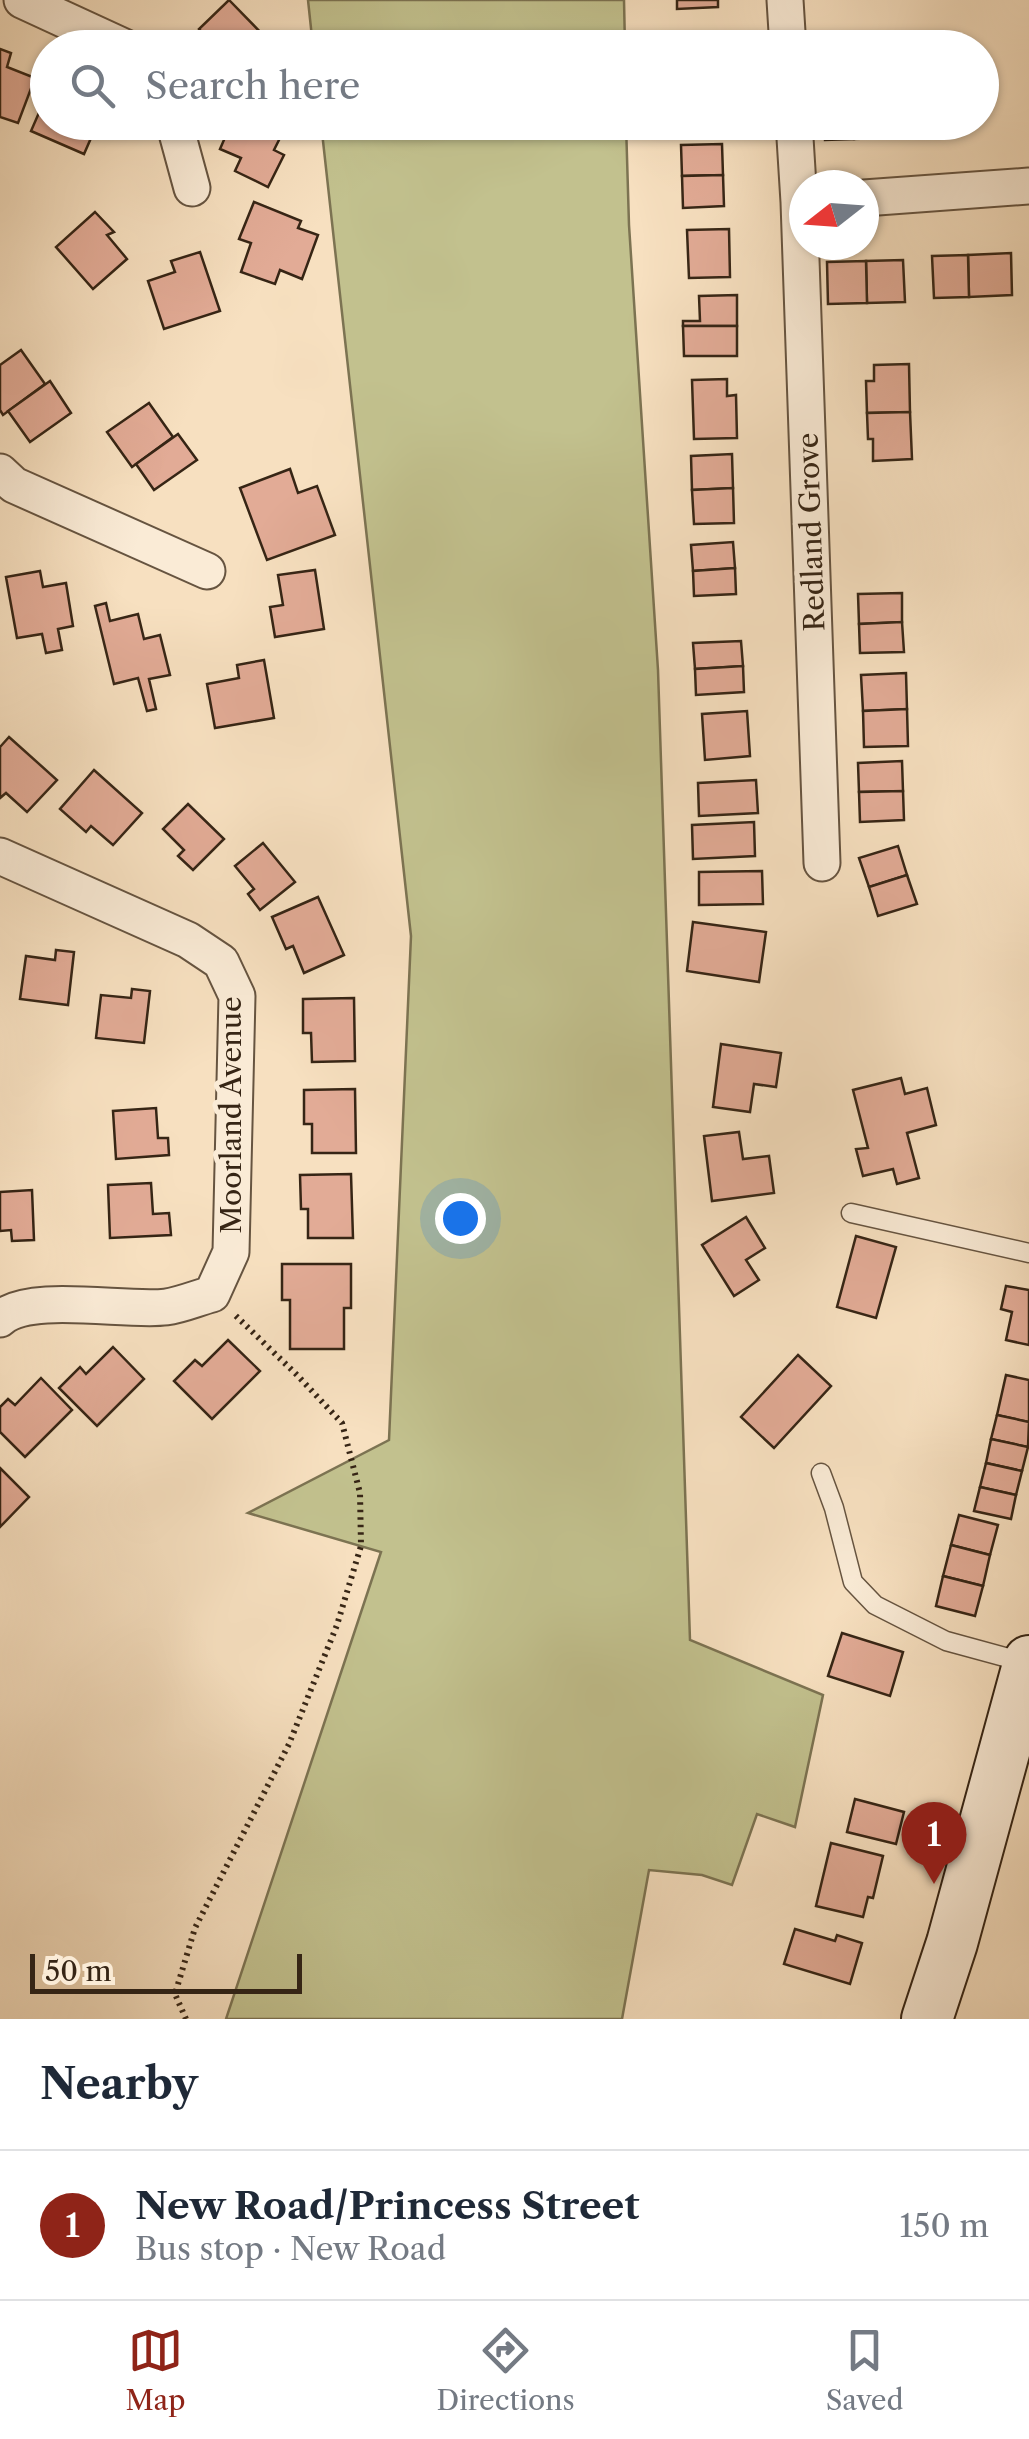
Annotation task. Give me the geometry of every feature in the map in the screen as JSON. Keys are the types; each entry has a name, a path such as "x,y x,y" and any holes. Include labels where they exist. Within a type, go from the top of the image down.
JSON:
{"street":[{"path":"22,0 87,30"},
{"path":"785,0 787,30"},
{"path":"179,140 192,188"},
{"name":"Redland Grove","path":"796,140 799,170"},
{"path":"879,197 1029,186"},
{"name":"Redland Grove","path":"804,260 822,862"},
{"path":"0,472 14,485 206,571"},
{"name":"Moorland Avenue","path":"0,856 188,940 221,962 237,996 231,1252 212,1294"},
{"path":"0,1319 9,1310 44,1306 166,1307 212,1294"},
{"path":"928,2019 1014,1771 1029,1662"}],"lane":[{"path":"851,1214 1029,1253"},
{"path":"821,1473 854,1582 874,1605 946,1641 1029,1662"}],"path":[{"path":"186,2019 176,1994 195,1928 289,1744 338,1626 360,1546 360,1493 342,1422 212,1294"}],"shaded area":[{"path":"308,0 624,0 625,30 311,30"},
{"path":"323,140 626,140 658,670 690,1640 823,1695 795,1827 757,1814 732,1885 702,1875 649,1870 622,2019 226,2019 381,1552 248,1513 389,1440 411,936"}],"building":[{"path":"229,0 258,30 200,30"},
{"path":"677,0 718,0 718,7 677,9"},
{"path":"0,49 11,53 7,67 30,76 30,91 18,123 0,117"},
{"path":"52,140 90,140 84,154"},
{"path":"224,140 279,140 274,150 284,155 268,187 235,171 241,158 220,149"},
{"path":"722,144 723,175 682,176 681,145"},
{"path":"723,175 724,206 683,208 682,176"},
{"path":"254,202 301,221 298,228 318,235 302,279 280,270 275,284 241,272 251,243 239,239"},
{"path":"95,212 114,232 107,235 127,259 93,289 56,247"},
{"path":"729,229 730,277 689,278 687,230"},
{"path":"200,252 220,311 164,329 148,281 175,272 171,261"},
{"path":"1011,253 1012,295 969,297 968,255"},
{"path":"968,255 969,297 934,298 932,256"},
{"path":"903,260 905,302 867,303 866,261"},
{"path":"866,261 867,303 828,304 827,262"},
{"path":"737,295 737,326 683,326 683,321 700,321 699,296"},
{"path":"683,326 737,326 737,356 684,356"},
{"path":"21,350 45,384 3,415 0,365"},
{"path":"909,364 910,412 867,413 866,381 874,381 874,365"},
{"path":"727,379 727,396 736,395 737,438 694,439 692,380"},
{"path":"50,381 71,413 30,442 8,411"},
{"path":"149,403 173,437 132,467 107,432"},
{"path":"910,412 912,459 873,461 867,413"},
{"path":"178,434 197,460 154,490 136,464"},
{"path":"732,454 733,488 692,490 691,456"},
{"path":"290,469 298,493 317,486 335,535 267,560 240,488"},
{"path":"733,488 734,523 694,524 692,490"},
{"path":"733,542 735,568 693,571 691,545"},
{"path":"735,568 736,594 694,596 693,571"},
{"path":"315,570 324,629 275,637 270,607 283,605 278,575"},
{"path":"40,571 43,587 66,583 73,626 58,629 62,650 46,653 42,634 17,638 6,577"},
{"path":"902,593 902,622 859,624 858,594"},
{"path":"106,603 110,621 138,614 144,639 160,635 170,675 149,679 156,709 147,711 138,678 114,684 95,606"},
{"path":"902,622 904,652 860,653 859,624"},
{"path":"741,641 743,666 695,669 693,643"},
{"path":"264,660 274,718 215,728 207,684 239,678 237,665"},
{"path":"743,666 744,692 696,695 695,669"},
{"path":"906,673 907,709 863,711 861,675"},
{"path":"907,709 908,746 864,747 863,711"},
{"path":"747,711 750,756 705,760 702,714"},
{"path":"9,737 57,780 27,812 6,793 0,798 0,747"},
{"path":"902,761 903,791 859,792 858,763"},
{"path":"94,770 142,813 113,845 91,826 86,832 60,809"},
{"path":"756,780 758,813 699,816 698,783"},
{"path":"903,791 904,820 860,822 859,792"},
{"path":"188,804 224,839 193,870 178,856 184,850 163,829"},
{"path":"754,822 755,856 693,859 692,825"},
{"path":"263,843 295,882 260,910 248,894 254,889 235,866"},
{"path":"898,846 907,875 869,887 859,858"},
{"path":"762,871 763,904 699,905 699,872"},
{"path":"907,875 917,904 878,916 869,887"},
{"path":"318,897 344,955 304,973 293,946 286,949 272,917"},
{"path":"693,922 766,932 759,982 687,971"},
{"path":"56,950 74,952 68,1005 20,999 26,956 55,960"},
{"path":"132,989 150,991 144,1043 96,1038 101,995 131,998"},
{"path":"354,998 355,1061 312,1062 311,1033 303,1033 303,999"},
{"path":"721,1044 781,1053 776,1087 754,1084 750,1112 713,1107"},
{"path":"901,1078 905,1094 927,1088 936,1125 907,1133 919,1178 897,1184 893,1169 863,1176 856,1149 868,1148 853,1090"},
{"path":"355,1089 356,1153 312,1153 312,1124 304,1124 304,1090"},
{"path":"156,1108 158,1138 168,1138 169,1155 116,1159 113,1111"},
{"path":"739,1132 743,1159 769,1156 774,1193 712,1201 704,1136"},
{"path":"351,1174 353,1238 308,1238 308,1209 301,1209 300,1175"},
{"path":"151,1183 153,1214 169,1213 171,1235 110,1238 108,1185"},
{"path":"32,1190 34,1240 12,1241 11,1230 0,1231 0,1192"},
{"path":"746,1217 765,1248 746,1260 759,1280 734,1296 702,1245"},
{"path":"856,1236 896,1247 876,1318 837,1307"},
{"path":"282,1264 351,1264 351,1308 344,1308 344,1349 290,1349 290,1300 282,1300"},
{"path":"1006,1286 1029,1290 1029,1345 1006,1340 1012,1312 1001,1309"},
{"path":"228,1340 260,1371 212,1419 174,1381 195,1360 202,1366"},
{"path":"113,1347 144,1379 97,1426 59,1388 80,1367 86,1374"},
{"path":"798,1355 831,1386 774,1448 741,1417"},
{"path":"1006,1375 1029,1380 1029,1422 997,1415"},
{"path":"41,1378 72,1410 25,1457 0,1432 0,1407 8,1399 15,1405"},
{"path":"997,1415 1029,1422 1028,1447 991,1439"},
{"path":"991,1439 1028,1447 1022,1471 986,1463"},
{"path":"986,1463 1022,1471 1016,1495 980,1487"},
{"path":"0,1468 29,1497 0,1527"},
{"path":"980,1487 1016,1495 1011,1519 974,1511"},
{"path":"959,1515 998,1525 990,1555 951,1545"},
{"path":"951,1545 990,1555 983,1586 943,1576"},
{"path":"943,1576 983,1586 975,1616 936,1606"},
{"path":"842,1633 903,1652 890,1696 828,1676"},
{"path":"855,1799 904,1812 896,1844 847,1832"},
{"path":"831,1843 883,1856 873,1898 868,1897 863,1917 816,1906"},
{"path":"795,1929 835,1941 837,1935 862,1943 850,1984 784,1964"}],"place":[{"name":"New Road/Princess Street","path":"934,1884"}]}
